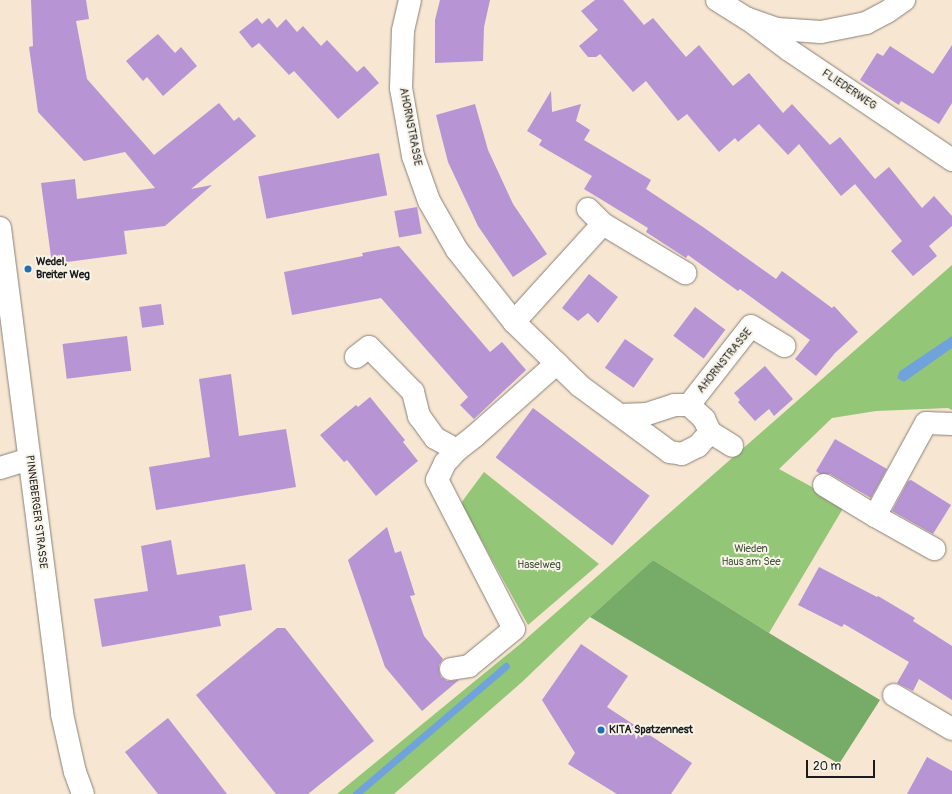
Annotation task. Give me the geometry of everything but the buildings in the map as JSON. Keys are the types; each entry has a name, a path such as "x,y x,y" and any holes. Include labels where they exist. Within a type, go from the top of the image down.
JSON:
{"street":[{"name":"AHORNSTRASSE","path":"410,0 403,31 401,88 414,156 429,201 457,250 514,322 557,362 580,386 670,452 682,454 698,446 710,432"},
{"path":"717,0 748,19 777,29 821,32 866,23 887,12 904,0"},
{"name":"FLIEDERWEG","path":"748,19 789,50 952,160"},
{"path":"588,209 603,224 685,273"},
{"path":"514,322 603,224"},
{"name":"PINNEBERGER STRASSE","path":"0,228 62,714 75,772 83,794"},
{"name":"AHORNSTRASSE","path":"689,405 751,326 784,346"},
{"path":"356,357 369,347 413,392 419,416 434,438 457,450"},
{"path":"452,670 469,666 514,629 437,480 445,463 457,450 476,435 557,362"},
{"path":"620,415 647,414 675,405 689,405 704,419 710,432 732,446"},
{"path":"875,516 926,423 952,424"},
{"path":"0,468 29,459"},
{"path":"824,485 934,549"},
{"path":"894,694 952,729"}],"green space":[{"name":"Wieden Haus am See","path":"952,265 952,410 948,408 876,411 832,418 779,469 845,505 769,633 653,560 590,617 522,682 394,794 337,794 519,645"},
{"name":"Haselweg","path":"484,472 599,564 528,625 461,503"},
{"path":"653,560 769,633 880,700 839,764 590,617"}],"water":[{"path":"952,336 952,348 904,382 897,378 900,371"}],"waterway":[{"path":"356,794 506,666"}],"place":[{"name":"Wedel, Breiter Weg","path":"28,269"},
{"name":"KITA Spatzennest","path":"601,730"}]}
